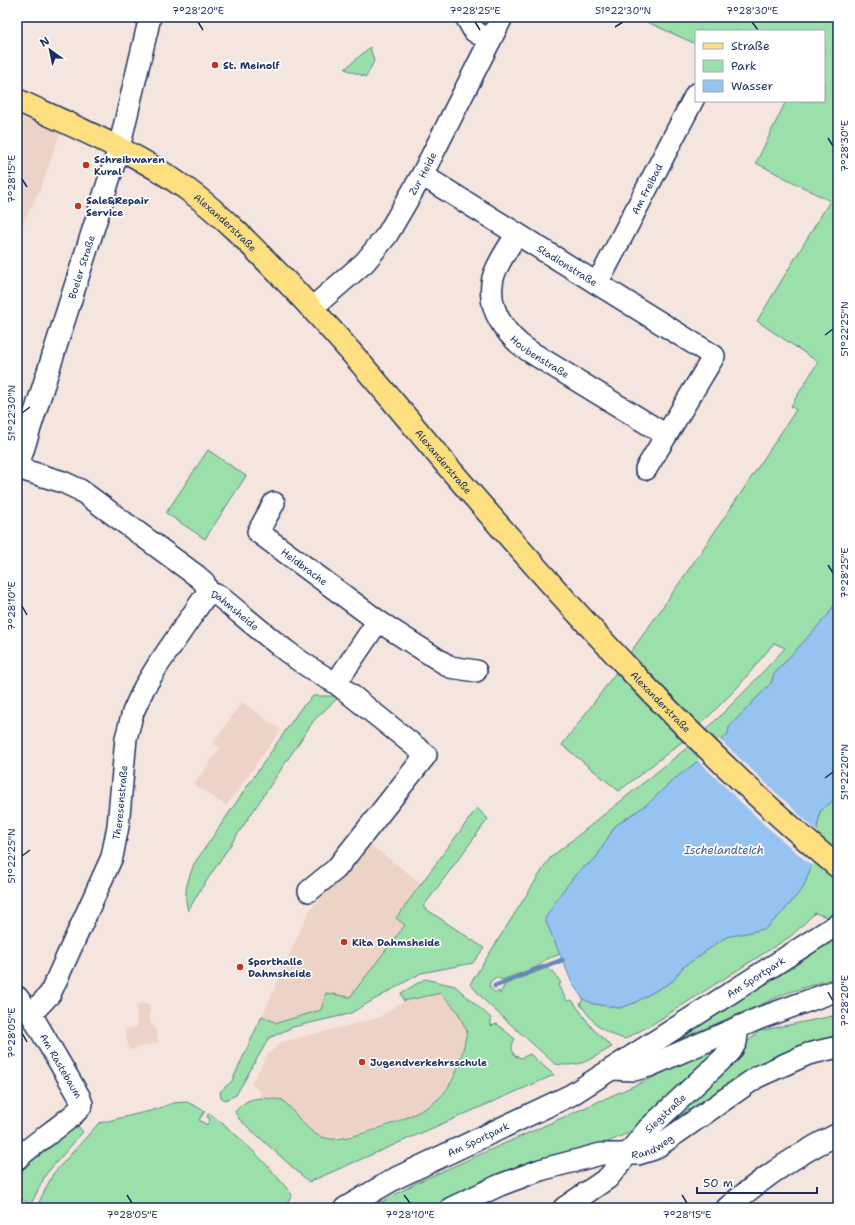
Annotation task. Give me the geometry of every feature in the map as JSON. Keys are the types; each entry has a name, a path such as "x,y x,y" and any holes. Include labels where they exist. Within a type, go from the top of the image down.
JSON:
{"main road":[{"name":"Alexanderstraße","path":"17,100 119,148 185,188 206,203 254,248 312,308 550,583 636,675 736,777 838,868"}],"street":[{"name":"Boeler Straße","path":"17,468 119,148 150,17"},
{"path":"466,17 474,31 490,40"},
{"name":"Zur Heide","path":"312,308 365,262 394,224 422,175 502,17"},
{"name":"Am Freibad","path":"596,283 606,269 695,96"},
{"name":"Stadionstraße","path":"422,175 714,356 666,435"},
{"name":"Houbenstraße","path":"517,234 493,277 492,300 505,330 516,343 529,352 666,435"},
{"path":"646,469 666,435"},
{"name":"Dahmsheide","path":"17,468 63,482 80,490 197,576 204,582 208,592 218,596 300,661 336,683 426,755 336,869 309,891"},
{"name":"Heidbrache","path":"274,503 258,532 378,621 450,667 476,671"},
{"name":"Theresenstraße","path":"31,1014 50,994 112,857 118,826 126,738 133,712 144,688 158,665 208,592"},
{"path":"336,683 378,621"},
{"name":"Am Sportpark","path":"345,1208 396,1178 571,1094 790,953 838,924"},
{"path":"612,1069 634,1070 649,1066 738,1027 838,990"},
{"name":"Am Rastebaum","path":"17,997 31,1014 79,1096 82,1104 77,1112 34,1144 17,1159"},
{"name":"Siegstraße","path":"564,1208 608,1178 648,1129 731,1051 736,1042 738,1027"},
{"name":"Randweg","path":"451,1208 500,1185 540,1170 601,1154 638,1154 654,1149 757,1077 808,1054 838,1047"},
{"path":"726,1208 750,1188 790,1160 838,1134"}],"shaded area":[{"path":"17,100 64,122 40,190 17,235"},
{"path":"242,702 281,730 226,806 194,784 220,748 213,743"},
{"name":"Kita Dahmsheide","path":"367,842 421,883 396,917 405,924 350,997 326,993 321,1010 277,1023 262,1016 308,913"},
{"name":"Jugendverkehrsschule","path":"441,993 457,1011 467,1031 463,1050 449,1085 437,1100 410,1117 355,1134 314,1140 257,1100 261,1092 251,1084 268,1054 282,1042 378,1018 404,1001"},
{"path":"136,1004 150,1004 150,1021 156,1030 159,1042 129,1050 125,1029 137,1027"}],"green space":[{"path":"636,17 838,17 838,599 828,615 774,674 771,683 729,727 728,734 697,762 673,780 649,803 615,826 596,858 577,873 545,919 560,954 547,959 537,967 502,980 496,977 491,981 489,986 495,993 499,991 500,994 505,984 547,967 551,972 553,971 561,983 558,985 567,1001 572,1000 592,1028 612,1047 579,1064 555,1064 487,1003 470,984 550,858 693,743 746,690 785,648 774,643 737,688 687,738 619,791 562,745 623,663 682,579 796,410 791,406 818,362 757,321 830,201 756,163 786,102 825,102 825,30 695,30 695,44"},
{"path":"370,47 374,61 366,77 345,69"},
{"path":"208,450 246,476 205,539 166,513"},
{"path":"313,696 340,696 314,720 199,892 188,911 186,888 194,864 301,708"},
{"path":"838,797 838,919 836,920 815,913 791,936 651,1025 625,1039 609,1033 594,1022 580,1004 583,999 594,1004 619,1008 634,1003 673,981 682,968 726,937 765,929 782,913 803,888 811,867 820,811"},
{"path":"477,808 488,819 423,907 484,948 473,963 421,973 349,1014 293,1027 269,1038 236,1095 225,1100 221,1097 220,1092 232,1081 262,1016 277,1023 321,1010 326,993 350,997 405,925 396,918"},
{"path":"838,935 838,977 787,993 676,1041 674,1039"},
{"path":"425,979 455,986 491,1018 491,1026 497,1024 515,1039 512,1048 515,1056 521,1058 530,1054 554,1075 309,1182 239,1119 235,1112 245,1102 256,1098 283,1100 314,1133 332,1139 356,1135 387,1126 429,1106 444,1093 454,1077 467,1031 457,1011 441,993 404,1001 401,993"},
{"path":"838,1015 838,1038 660,1134 656,1129 759,1031"},
{"path":"721,1047 647,1120 628,1133 597,1147 488,1182 437,1208 371,1208 416,1183"},
{"path":"187,1102 205,1111 199,1120 207,1125 210,1119 207,1117 209,1113 232,1131 263,1161 292,1195 285,1208 36,1208 53,1174 99,1123 154,1110 173,1103"},
{"path":"78,1126 83,1132 46,1174 31,1204 17,1197 17,1180 28,1164 45,1149"}],"water":[{"name":"Ischelandteich","path":"838,599 838,797 820,811 811,867 803,888 782,913 765,929 726,937 682,968 673,981 634,1003 619,1008 594,1004 583,999 572,983 545,919 561,893 577,873 596,858 615,826 649,803 673,780 697,762 728,734 729,727 771,683 774,674 828,615"}],"pier":[{"path":"719,739 818,832 813,867 767,827 697,760"}],"waterway":[{"path":"495,986 562,960"}],"place":[{"name":"St. Meinolf","path":"215,65"},
{"name":"Schreibwaren Kural","path":"86,165"},
{"name":"Sale&Repair Service","path":"78,206"},
{"name":"Kita Dahmsheide","path":"344,942"},
{"name":"Sporthalle Dahmsheide","path":"240,967"},
{"name":"Jugendverkehrsschule","path":"362,1062"}]}
